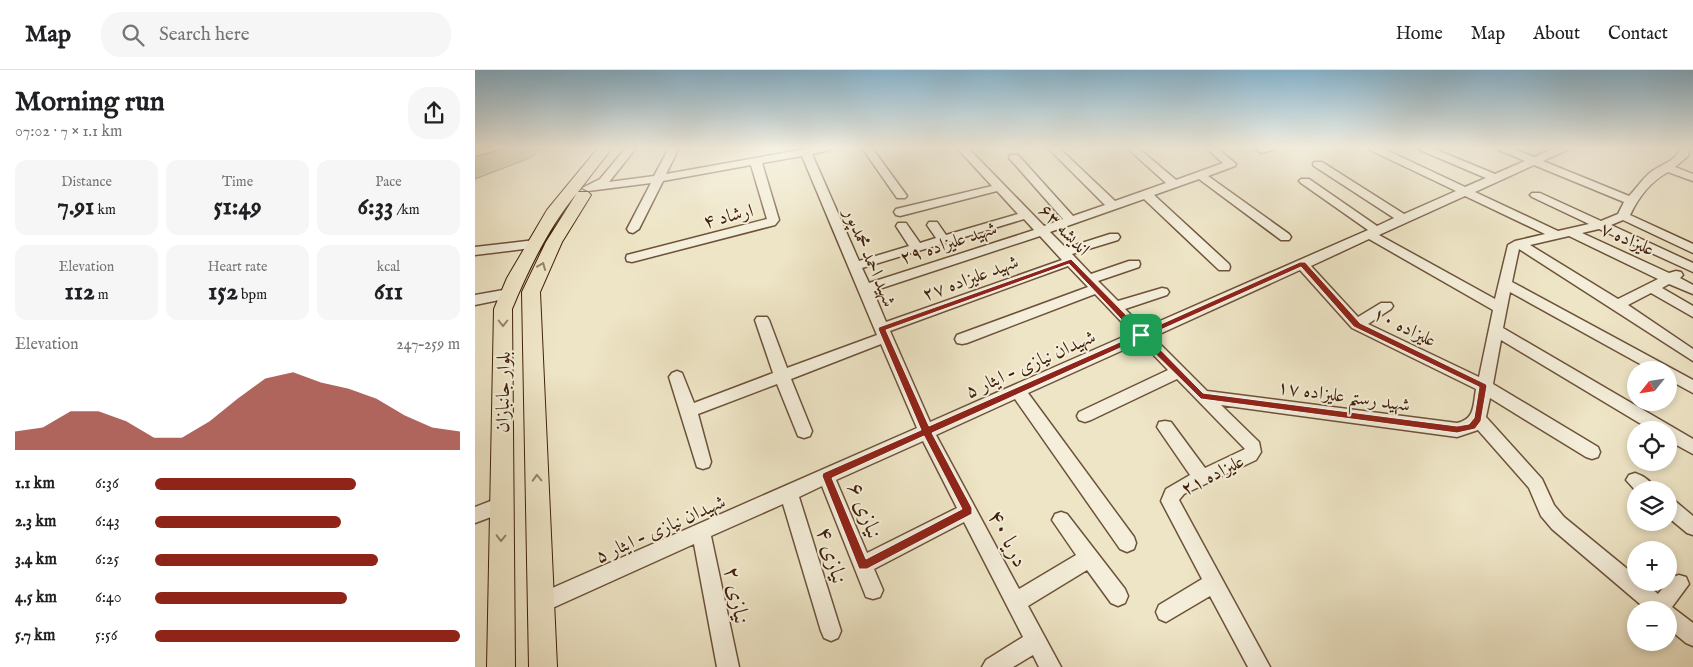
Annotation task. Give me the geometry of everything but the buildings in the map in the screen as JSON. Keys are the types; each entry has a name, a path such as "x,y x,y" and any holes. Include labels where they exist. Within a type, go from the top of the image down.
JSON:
{"main road":[{"name":"بلوار جانبازان","path":"499,666 503,309 535,244 555,210 583,176"},
{"name":"بلوار جانبازان","path":"543,667 531,292 546,256 572,210 598,176"}],"street":[{"path":"588,188 604,181 608,176"},
{"path":"633,229 659,176"},
{"path":"588,188 675,176"},
{"name":"ارشاد ۴","path":"632,258 771,222 773,220 760,176"},
{"name":"شهید احمد محمدپور","path":"816,176 926,431"},
{"path":"887,176 901,196"},
{"name":"اندیشه ۶۳","path":"989,176 1141,335"},
{"path":"1031,176 1071,221"},
{"path":"1082,176 1113,206"},
{"path":"1165,176 1174,184"},
{"name":"شهید علیزاده ۲۹","path":"865,289 1042,231 1198,176"},
{"path":"1201,176 1285,238"},
{"path":"1336,176 1403,219"},
{"path":"1431,176 1556,235"},
{"path":"1490,176 1495,178"},
{"name":"شهیدان نیازی - ایثار ۵","path":"541,603 1500,176"},
{"path":"1572,176 1631,201"},
{"path":"1651,601 1557,523 1547,510 1536,484 1478,419 1499,307 1513,248 1519,244 1601,225 1623,216 1631,201 1653,176"},
{"path":"1305,181 1373,232 1499,307"},
{"path":"900,212 1000,187"},
{"path":"1146,194 1223,267"},
{"path":"1535,195 1692,267"},
{"path":"855,266 1026,215"},
{"path":"1623,216 1693,249"},
{"path":"933,225 944,240"},
{"path":"902,226 917,248"},
{"name":"علیزاده ۷","path":"1570,232 1693,290"},
{"name":"شهید علیزاده ۲۷","path":"689,412 782,376 1114,237"},
{"path":"475,251 535,244"},
{"path":"1519,244 1618,305 1693,356"},
{"path":"962,339 1093,284 1135,264"},
{"name":"علیزاده ۱۰","path":"1302,264 1357,325 1483,386 1592,452"},
{"path":"1618,305 1692,267"},
{"path":"1504,283 1647,361"},
{"path":"1652,288 1693,312"},
{"path":"1115,308 1162,292"},
{"path":"475,300 509,294"},
{"path":"1357,325 1386,306"},
{"path":"762,320 804,431"},
{"path":"1495,330 1649,421"},
{"name":"علیزاده ۲۱","path":"1141,335 1251,444 1253,449 1250,455 1201,477 1175,492 1170,501 1259,667"},
{"path":"1085,416 1178,372"},
{"path":"677,377 703,462"},
{"path":"1677,378 1693,387"},
{"path":"1018,391 1127,544"},
{"name":"۱۷ شهید رستم علیزاده","path":"1201,396 1457,430 1471,426 1478,419"},
{"path":"1165,427 1201,477"},
{"name":"دریا ۴۰","path":"926,431 1050,667"},
{"path":"1677,438 1693,447"},
{"name":"نیازی ۶","path":"827,476 873,590"},
{"name":"نیازی ۴","path":"789,493 831,631"},
{"path":"475,514 501,505"},
{"path":"863,565 968,511"},
{"path":"1677,514 1693,527"},
{"path":"1061,520 1118,596"},
{"name":"نیازی ۲","path":"701,532 728,667"},
{"path":"1015,602 1089,558"},
{"path":"1166,612 1213,583"},
{"path":"1669,601 1679,584"},
{"path":"1677,623 1693,636"},
{"path":"993,667 1036,641"}],"route":[{"path":"1141,335 926,431 827,476 863,565 968,511 926,431 882,329 1071,261 1141,335 1302,264 1357,325 1483,386 1478,419 1471,426 1457,430 1201,396 1141,335"}]}
